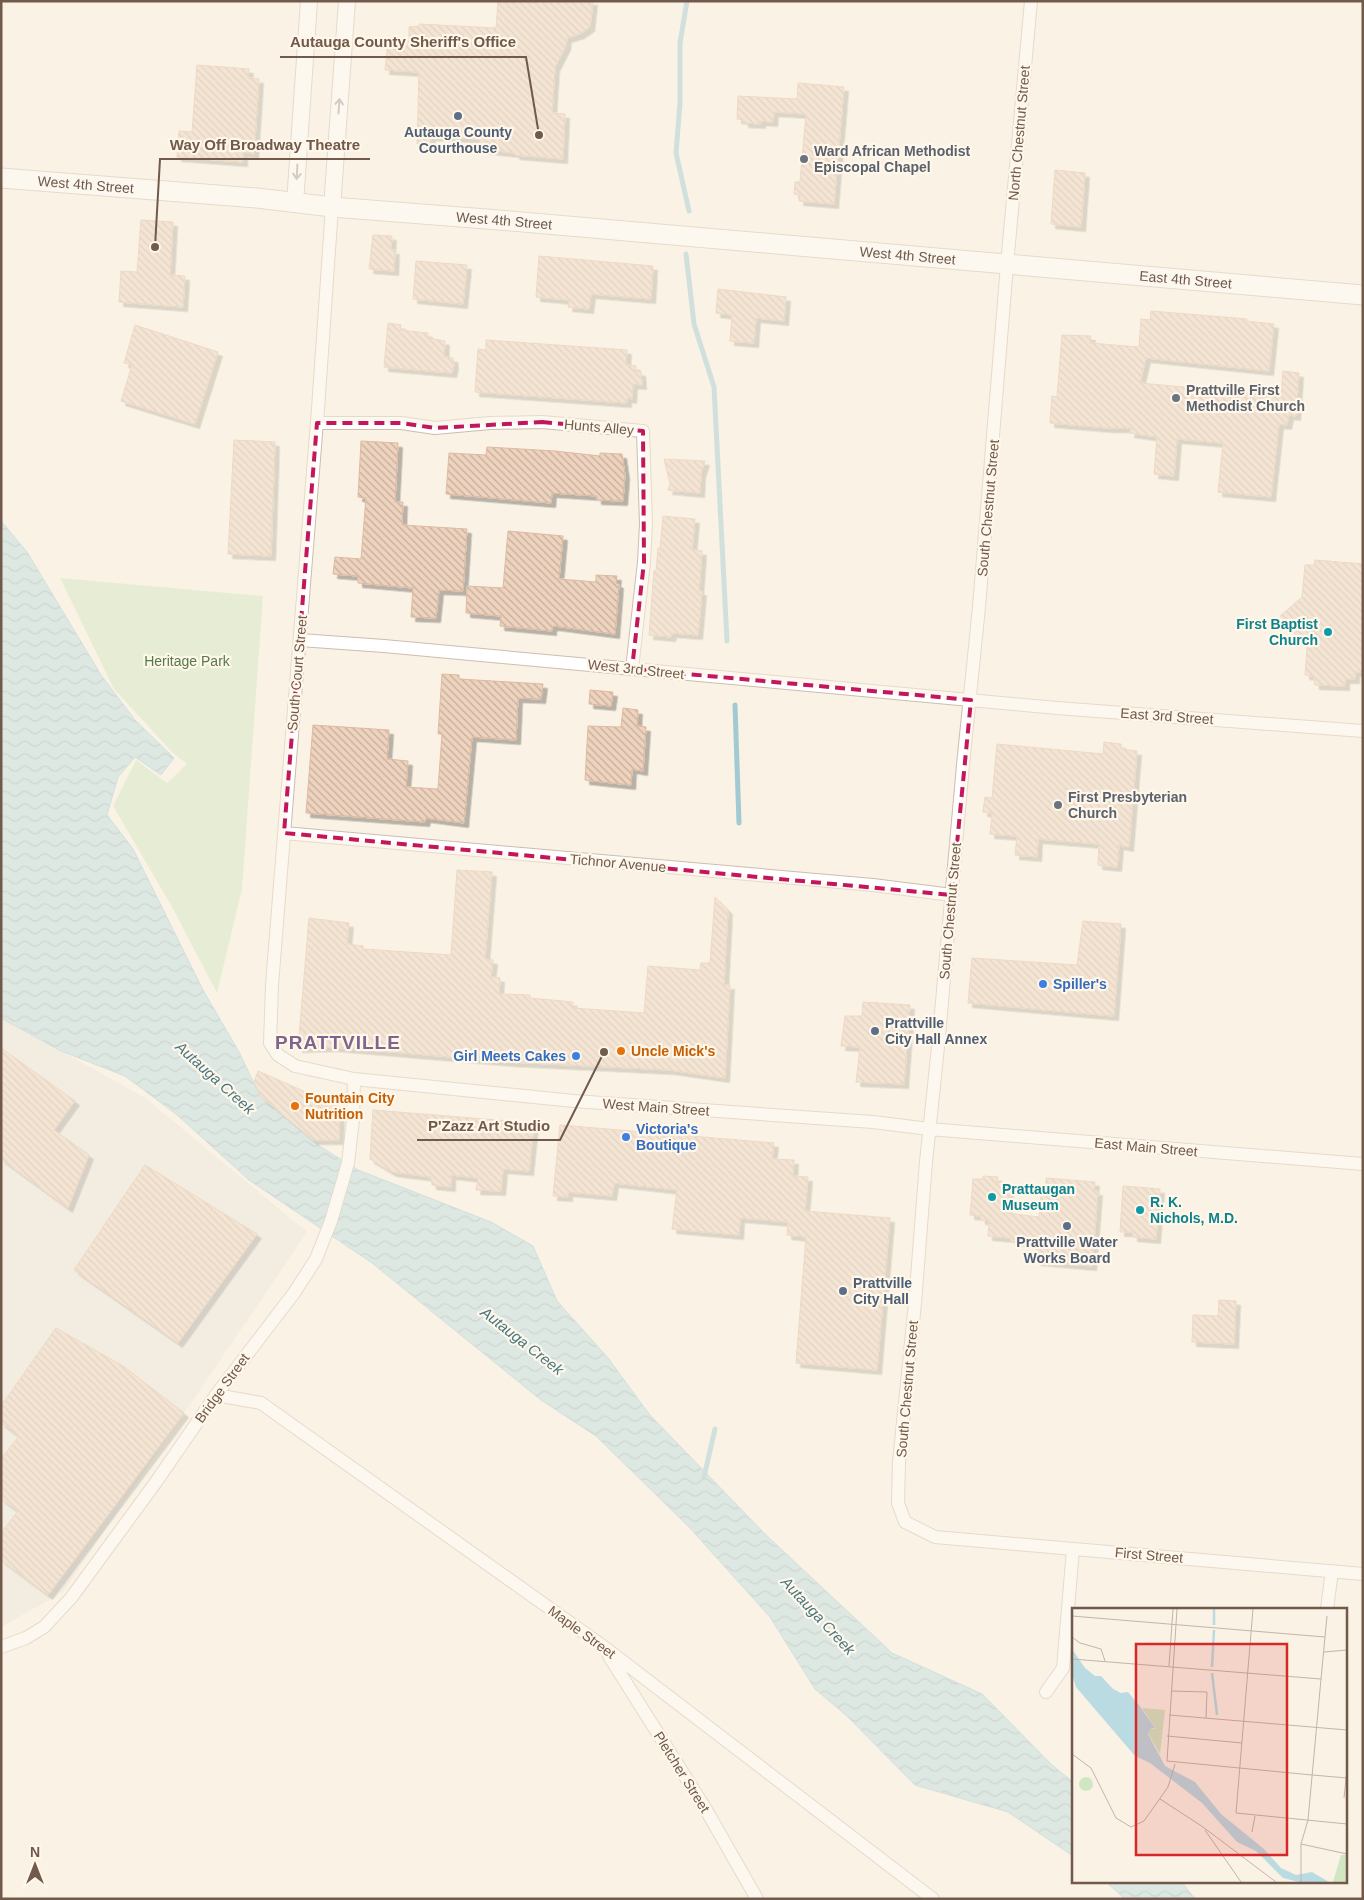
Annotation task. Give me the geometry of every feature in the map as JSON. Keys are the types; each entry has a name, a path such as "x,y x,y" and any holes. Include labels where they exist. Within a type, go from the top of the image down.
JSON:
{"main road":[{"name":"West 4th Street","path":"1,178 257,198 332,207 1007,264"},
{"name":"East 4th Street","path":"1007,264 1363,295"}],"street":[{"path":"295,203 309,1"},
{"path":"332,207 347,1"},
{"name":"North Chestnut Street","path":"1007,264 1031,1"},
{"name":"South Court Street","path":"332,207 317,423 272,985 270,1043 278,1055 294,1066 354,1079"},
{"name":"South Chestnut Street","path":"936,1537 906,1522 898,1503 899,1462 963,765 971,700 1007,264"},
{"name":"Hunts Alley","path":"317,423 392,422 435,428 490,423 542,422 643,431 646,524 644,562 632,669"},
{"name":"West 3rd Street","path":"300,640 971,700"},
{"name":"East 3rd Street","path":"971,700 1363,731"},
{"name":"Tichnor Avenue","path":"284,833 873,885 952,895"},
{"name":"West Main Street","path":"354,1079 574,1101 873,1122 929,1129"},
{"name":"Bridge Street","path":"1,1646 26,1638 44,1627 71,1598 156,1482 216,1395 294,1293 316,1259 324,1241 348,1163 353,1128 354,1079"},
{"name":"East Main Street","path":"929,1129 1363,1164"},
{"name":"Maple Street","path":"216,1395 261,1403 604,1647 933,1899"},
{"name":"First Street","path":"936,1537 1363,1574"},
{"path":"1046,1692 1063,1668 1073,1549"},
{"path":"1328,1608 1332,1571"},
{"name":"Pletcher Street","path":"604,1647 705,1808 757,1899"}],"highlighted area":[{"path":"542,422 643,431 644,562 632,669 971,700 952,895 284,833 317,423 401,423 435,428"}],"shaded area":[{"path":"1,1018 144,1097 307,1232 63,1592 1,1627"}],"green space":[{"name":"Heritage Park","path":"60,578 263,596 242,889 217,993 172,907 113,806 136,760 167,783 187,764 173,753 114,689"}],"water":[{"name":"Autauga Creek","path":"1,521 27,552 101,675 135,720 174,758 161,775 135,757 118,777 107,815 133,849 203,990 239,1052 260,1096 321,1147 358,1170 491,1222 533,1246 557,1301 608,1358 649,1414 765,1534 892,1653 982,1694 1052,1765 1072,1781 1072,1855 1008,1812 915,1785 847,1716 815,1689 770,1617 689,1527 596,1436 541,1400 372,1263 249,1180 176,1114 125,1076 61,1051 1,1018"},
{"path":"1106,1882 1182,1882 1195,1899 1125,1899"}],"building":[{"path":"498,1 593,1 590,27 580,34 567,38 566,46 555,67 552,113 565,114 563,159 515,155 515,153 479,149 480,139 431,136 430,145 417,144 419,72 385,70 388,40 409,41 409,27 419,26 419,24 496,28"},
{"path":"197,65 249,69 248,78 259,79 254,154 243,152 243,162 177,157 179,131 192,132"},
{"path":"798,83 844,87 834,204 799,201 800,195 794,194 795,182 800,182 806,114 774,112 773,122 761,121 761,124 744,123 744,120 737,119 738,96 797,99"},
{"path":"1055,170 1085,173 1081,227 1051,224"},
{"path":"141,220 173,222 170,275 185,276 183,307 119,302 121,271 137,272"},
{"path":"373,235 392,236 391,250 395,250 394,271 369,269"},
{"path":"539,256 653,266 651,299 591,294 589,309 568,307 569,300 536,297"},
{"path":"416,261 467,265 463,304 413,299"},
{"path":"718,289 786,297 784,321 756,318 754,343 730,341 732,315 716,313"},
{"name":"Prattville First Methodist Church","path":"1151,311 1247,319 1247,321 1274,324 1269,371 1146,358 1140,383 1281,396 1283,371 1299,373 1296,416 1289,415 1287,425 1279,424 1271,497 1218,492 1223,443 1177,439 1174,476 1154,474 1157,437 1130,433 1131,428 1050,423 1052,396 1057,397 1062,335 1091,336 1090,343 1139,347 1141,319 1150,320"},
{"path":"388,323 401,325 400,330 428,333 428,338 445,341 444,357 453,358 452,373 384,367"},
{"path":"135,325 218,352 195,424 121,401 132,365 124,363"},
{"path":"486,340 627,350 626,365 636,366 635,371 641,372 642,385 633,384 632,399 627,398 627,403 475,392 478,349 486,350"},
{"path":"234,440 275,442 271,556 228,554"},
{"path":"361,441 398,443 395,502 403,502 402,525 467,529 463,591 439,590 436,618 411,617 413,588 358,583 358,576 333,574 335,557 361,559 366,498 358,497"},
{"path":"487,447 600,456 600,453 622,454 625,475 623,501 597,500 597,496 552,493 551,503 446,494 449,453 486,455"},
{"path":"664,459 705,461 701,473 700,493 668,490 670,484"},
{"path":"663,516 695,519 692,550 702,551 699,591 702,591 698,635 672,633 671,637 649,635 654,571 656,571 658,548 660,548"},
{"path":"508,531 563,536 559,579 596,582 596,575 617,576 616,583 619,584 615,634 554,626 552,631 500,626 501,616 466,613 467,586 503,588"},
{"name":"First Baptist Church","path":"1315,560 1363,564 1363,672 1355,672 1355,679 1345,679 1345,686 1315,685 1314,676 1305,675 1307,648 1280,616 1302,597 1305,565 1314,565"},
{"path":"442,674 459,675 459,679 543,684 541,699 518,698 516,740 472,737 464,823 426,818 425,822 306,813 313,725 389,730 387,759 408,761 406,787 438,789 442,734 438,734"},
{"path":"590,690 613,692 611,706 589,704"},
{"path":"623,708 638,710 637,726 646,727 643,771 632,769 631,785 585,780 588,726 621,727"},
{"name":"First Presbyterian Church","path":"1104,742 1121,744 1121,749 1137,751 1129,847 1119,845 1117,867 1098,865 1099,844 1038,839 1037,857 1015,855 1017,836 990,834 992,813 983,812 985,797 992,798 997,744 1103,754"},
{"path":"457,870 492,872 485,959 493,960 491,977 500,978 499,994 530,995 530,998 573,1002 573,1008 644,1013 648,966 700,970 701,963 710,963 715,897 728,910 724,985 730,985 725,1078 670,1070 510,1062 333,1047 298,1048 309,918 349,923 347,944 363,946 363,949 451,955"},
{"name":"Spiller's","path":"1083,921 1121,924 1114,1016 968,1003 972,958 1077,965"},
{"name":"Prattville City Hall Annex","path":"863,1002 910,1005 904,1084 856,1082 860,1047 841,1046 845,1016 862,1016"},
{"path":"1,1048 75,1101 54,1130 89,1155 68,1208 1,1159"},
{"path":"258,1071 340,1107 339,1140 313,1140 260,1096 254,1082"},
{"path":"373,1110 534,1123 529,1171 503,1169 501,1191 476,1190 478,1178 451,1175 451,1187 432,1185 431,1177 392,1172 370,1159"},
{"path":"560,1125 774,1143 772,1159 794,1160 793,1176 808,1177 805,1211 890,1218 877,1370 796,1363 806,1237 787,1235 788,1222 740,1218 739,1235 672,1229 677,1190 614,1183 612,1196 568,1192 568,1197 553,1196"},
{"path":"145,1165 257,1234 178,1343 74,1270"},
{"name":"Prattville Water Works Board","path":"983,1176 998,1177 997,1182 1010,1184 1007,1213 1039,1217 1042,1186 1046,1186 1046,1178 1095,1182 1094,1191 1098,1191 1092,1266 1036,1261 1037,1243 1011,1241 1011,1238 988,1236 989,1220 981,1220 981,1216 970,1215 973,1179 983,1179"},
{"name":"R. K. Nichols, M.D.","path":"1123,1186 1160,1189 1156,1239 1133,1237 1133,1232 1120,1232"},
{"path":"1219,1300 1236,1301 1234,1344 1192,1342 1193,1315 1218,1316"},
{"path":"56,1328 123,1366 184,1413 48,1595 1,1560 1,1533 18,1511 1,1499 1,1459 19,1436 1,1423 1,1406"}],"waterway":[{"path":"687,1 680,43 680,103 676,153 689,211"},
{"path":"686,254 694,324 714,387 727,641"},
{"path":"735,705 739,823"},
{"path":"704,1477 715,1429"}],"place":[{"name":"Autauga County Courthouse","path":"458,116"},
{"name":"Autauga County Sheriff's Office","path":"539,135"},
{"name":"Ward African Methodist Episcopal Chapel","path":"804,159"},
{"name":"Way Off Broadway Theatre","path":"155,247"},
{"name":"Prattville First Methodist Church","path":"1176,398"},
{"name":"First Baptist Church","path":"1328,632"},
{"name":"First Presbyterian Church","path":"1058,805"},
{"name":"Spiller's","path":"1043,984"},
{"name":"Prattville City Hall Annex","path":"875,1031"},
{"name":"Uncle Mick's","path":"621,1051"},
{"name":"P'Zazz Art Studio","path":"604,1052"},
{"name":"Girl Meets Cakes","path":"576,1056"},
{"name":"Fountain City Nutrition","path":"295,1106"},
{"name":"Victoria's Boutique","path":"626,1137"},
{"name":"Prattaugan Museum","path":"992,1197"},
{"name":"R. K. Nichols, M.D.","path":"1140,1210"},
{"name":"Prattville Water Works Board","path":"1067,1226"},
{"name":"Prattville City Hall","path":"843,1291"}],"district":[{"name":"PRATTVILLE","path":"338,1042"}]}
